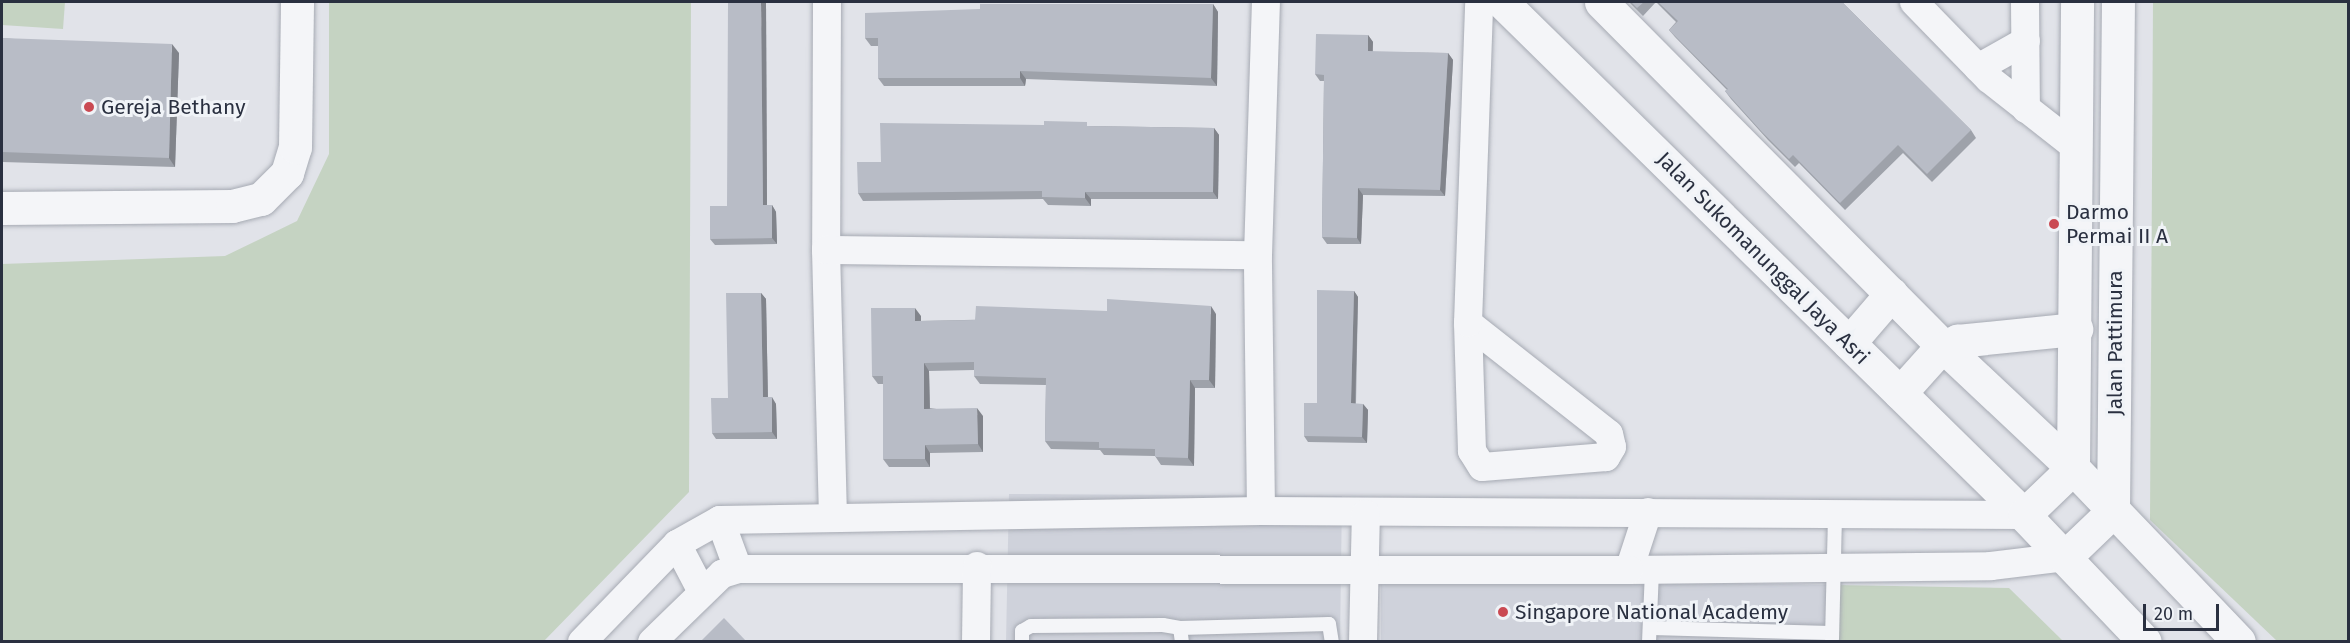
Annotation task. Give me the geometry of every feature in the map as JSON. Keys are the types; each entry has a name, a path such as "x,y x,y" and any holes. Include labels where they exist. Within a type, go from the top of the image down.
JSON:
{"street":[{"path":"2,208 232,206 261,199 287,173 295,147 297,2"},
{"path":"827,2 826,250 833,515"},
{"path":"1261,511 1258,255 1266,2"},
{"path":"1468,323 1609,434 1612,447 1606,457 1482,467 1472,451 1468,323 1479,2"},
{"name":"Jalan Sukomanunggal Jaya Asri","path":"1502,2 2024,515 2145,642"},
{"path":"1601,2 1944,347 2073,468 2240,642"},
{"path":"1914,2 1978,68 2077,148"},
{"path":"2025,2 2026,109"},
{"name":"Jalan Pattimura","path":"2073,468 2076,329 2077,2"},
{"name":"Jalan Pattimura","path":"2113,511 2118,2"},
{"path":"1978,68 2026,41"},
{"path":"826,250 1258,255"},
{"path":"1849,343 1891,294"},
{"path":"1900,393 1944,347 1977,337 2076,329"},
{"path":"582,642 677,544 720,520 833,515 1261,511 1366,514 2024,515 2073,468"},
{"path":"652,642 722,574 738,569 976,566 1640,570 1991,566 2065,557 2113,511"},
{"path":"1640,570 1648,513"},
{"path":"1363,642 1366,514"},
{"path":"720,520 738,569"},
{"path":"677,544 702,592"},
{"path":"976,566 976,642"}],"lane":[{"path":"1640,570 1650,635 1832,637 1835,515"},
{"path":"1022,642 1022,631 1031,626 1181,635 1329,624 1332,642"}],"shaded area":[{"path":"1009,494 1342,496 1340,641 1006,642"},
{"path":"1381,578 1836,585 1836,641 1381,642"}],"green space":[{"path":"2,2 65,2 63,29 2,25"},
{"path":"329,2 691,2 689,492 544,641 2,641 2,264 225,256 297,221 329,154"},
{"path":"2153,2 2348,2 2348,641 2277,641 2150,520"},
{"path":"1836,585 2009,588 2063,641 1836,642"}],"building":[{"path":"728,2 761,2 763,205 772,205 772,238 710,239 710,206 727,206"},
{"path":"1631,2 1644,2 1637,8"},
{"path":"1658,2 1842,2 1971,130 1927,174 1898,145 1840,203 1793,155 1789,159 1762,132 1725,91 1728,89 1669,30 1678,21"},
{"path":"980,4 1213,4 1211,78 1020,71 1020,78 878,78 878,38 865,38 865,13 980,9"},
{"path":"1316,34 1368,35 1368,51 1448,53 1440,190 1358,188 1357,238 1322,237 1324,75 1315,74"},
{"name":"Gereja Bethany","path":"2,38 172,44 169,158 2,152"},
{"path":"1044,121 1087,122 1087,126 1214,128 1213,192 1085,192 1085,198 1042,197 1042,191 858,193 857,162 881,162 880,123 1044,125"},
{"path":"1317,290 1354,291 1351,403 1363,404 1362,437 1304,436 1304,403 1317,403"},
{"path":"726,293 761,293 763,397 772,397 772,432 712,433 711,398 728,398"},
{"path":"1107,299 1211,306 1209,380 1190,380 1188,458 1155,457 1155,449 1099,448 1099,442 1045,441 1046,378 974,376 974,362 924,363 924,409 977,408 978,444 925,445 925,459 883,459 883,376 872,376 871,308 915,308 915,321 975,320 976,306 1107,311"},
{"path":"724,618 747,642 700,642"}],"place":[{"name":"Gereja Bethany","path":"89,107"},
{"name":"Darmo Permai II A","path":"2054,224"},
{"name":"Singapore National Academy","path":"1503,612"}]}
